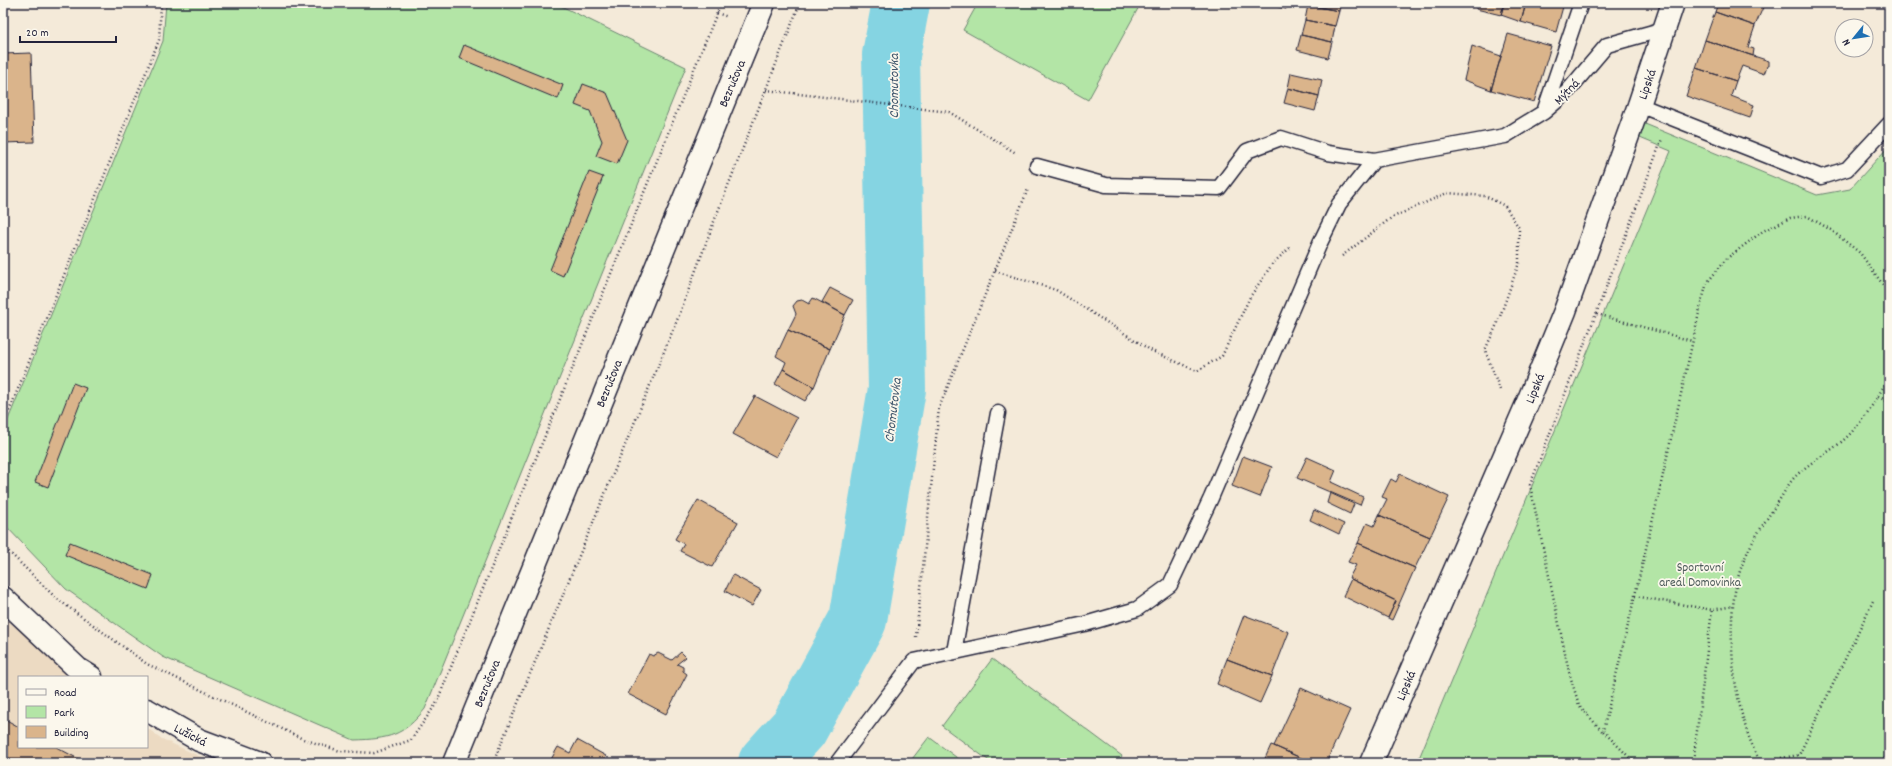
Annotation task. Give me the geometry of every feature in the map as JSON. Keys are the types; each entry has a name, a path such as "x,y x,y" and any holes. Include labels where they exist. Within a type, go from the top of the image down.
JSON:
{"street":[{"name":"Bezručova","path":"454,763 764,3"},
{"name":"Lipská","path":"1372,763 1527,404 1565,311 1639,105 1673,3"},
{"path":"3,598 78,669 89,676"},
{"name":"Lužická","path":"148,711 199,740 260,763"}],"lane":[{"name":"Mýtná","path":"1544,112 1581,3"},
{"name":"Mýtná","path":"1544,112 1567,92 1607,45 1664,29"},
{"path":"1639,105 1821,177 1847,169 1889,124"},
{"path":"1037,166 1106,185 1219,188 1247,151 1281,138 1328,153 1374,160 1505,136 1544,112"},
{"path":"837,763 914,661 1085,624 1137,609 1170,585 1211,498 1320,243 1339,204 1374,160"},
{"path":"954,652 998,413"}],"path":[{"path":"3,426 159,40 161,3"},
{"path":"3,546 56,598 147,664 303,739 340,751 374,753 411,740 436,704 721,3"},
{"path":"493,763 680,313 800,3"},
{"path":"766,90 949,112 1037,166 939,408 914,661"},
{"path":"1636,763 1579,705 1569,672 1530,485 1596,314 1669,116"},
{"path":"995,271 1056,290 1152,351 1197,371 1222,356 1250,297 1273,263 1299,240 1320,243 1342,256 1390,218 1447,193 1485,196 1505,206 1519,228 1519,264 1498,322 1485,350 1500,390 1527,404"},
{"path":"1603,731 1692,341 1708,282 1726,259 1763,231 1790,218 1807,216 1831,230 1860,253 1889,293"},
{"path":"1596,314 1692,341"},
{"path":"1761,763 1752,749 1740,710 1732,651 1733,606 1740,571 1760,529 1794,479 1850,434 1878,397 1889,376"},
{"path":"1878,397 1889,402"},
{"path":"1634,596 1712,610 1733,606"},
{"path":"1781,758 1799,755 1873,601"},
{"path":"1693,763 1712,610"}],"shaded area":[{"path":"3,617 80,676 18,676 18,748 148,748 148,729 162,739 214,763 3,763"}],"green space":[{"path":"166,3 555,3 686,67 425,709 410,725 386,737 354,740 163,657 66,589 3,523 3,432 163,41"},
{"path":"978,3 1141,3 1088,100 963,30"},
{"name":"Sportovní areál Domovinka","path":"1633,119 1817,195 1850,189 1889,146 1889,763 1417,763 1671,151 1628,133"},
{"path":"992,659 1122,756 1117,763 992,763 942,726"},
{"path":"929,737 964,763 909,763"}],"building":[{"path":"1264,3 1288,3 1286,9"},
{"path":"1309,3 1341,3 1339,11 1308,5"},
{"path":"1477,3 1504,3 1501,15 1476,9"},
{"path":"1504,3 1512,3 1525,7 1521,22 1501,15"},
{"path":"1526,3 1564,3 1556,32 1521,22"},
{"path":"1718,3 1771,3 1770,6 1764,5 1755,26 1715,12"},
{"path":"1308,5 1339,11 1335,26 1305,20"},
{"path":"1715,12 1755,26 1748,47 1754,49 1753,56 1705,40"},
{"path":"1305,20 1335,26 1332,42 1301,35"},
{"path":"1508,34 1551,46 1534,102 1491,90"},
{"path":"1301,35 1332,42 1328,58 1297,50"},
{"path":"1705,40 1769,61 1769,66 1767,66 1764,74 1742,66 1736,81 1696,68"},
{"path":"464,45 563,85 558,99 459,58"},
{"path":"1472,46 1501,56 1491,90 1464,80"},
{"path":"31,53 34,142 3,143 3,54"},
{"path":"1696,68 1736,81 1731,96 1754,105 1750,118 1686,96"},
{"path":"1291,73 1322,80 1319,96 1288,88"},
{"path":"583,84 607,93 627,140 617,164 596,156 602,141 590,111 575,105"},
{"path":"1288,88 1319,96 1315,111 1284,103"},
{"path":"589,172 603,177 563,276 550,270"},
{"path":"830,288 853,300 845,315 822,302"},
{"path":"813,298 845,315 830,349 788,330 796,314 793,306 797,301 802,300 809,304"},
{"path":"788,330 830,349 814,387 783,369 786,362 776,356"},
{"path":"783,369 814,387 805,401 775,384"},
{"path":"73,383 86,388 48,487 35,482"},
{"path":"755,396 797,418 776,457 733,434"},
{"path":"1243,456 1272,467 1260,497 1232,486"},
{"path":"1307,457 1336,470 1331,482 1363,497 1360,505 1297,478"},
{"path":"1400,474 1449,497 1430,537 1379,515 1387,499 1382,497 1391,479 1396,482"},
{"path":"1330,493 1354,504 1350,514 1327,503"},
{"path":"698,500 738,522 712,567 680,551 684,544 675,539"},
{"path":"1314,510 1344,524 1339,534 1310,520"},
{"path":"1379,515 1430,537 1415,568 1358,543 1367,523 1374,526"},
{"path":"70,542 153,575 148,589 65,555"},
{"path":"1358,543 1415,568 1392,620 1388,618 1396,601 1349,578 1356,565 1348,562"},
{"path":"733,575 761,590 752,606 725,591"},
{"path":"1351,579 1396,601 1388,618 1343,596"},
{"path":"1244,615 1289,632 1272,676 1227,659"},
{"path":"681,652 686,657 677,664 683,667 683,671 687,674 666,714 628,694 649,654 653,656 658,653 672,660"},
{"path":"1227,659 1272,676 1260,703 1217,684"},
{"path":"1301,688 1350,710 1326,763 1312,763 1274,746"},
{"path":"3,718 18,726 18,748 58,748 86,763 3,763"},
{"path":"577,740 606,756 602,763 549,763 558,747 570,753"},
{"path":"1271,745 1274,746 1312,763 1263,763"}],"waterway":[{"name":"Chomutovka","path":"767,763 799,728 858,620 897,389 891,55 901,3"}]}
